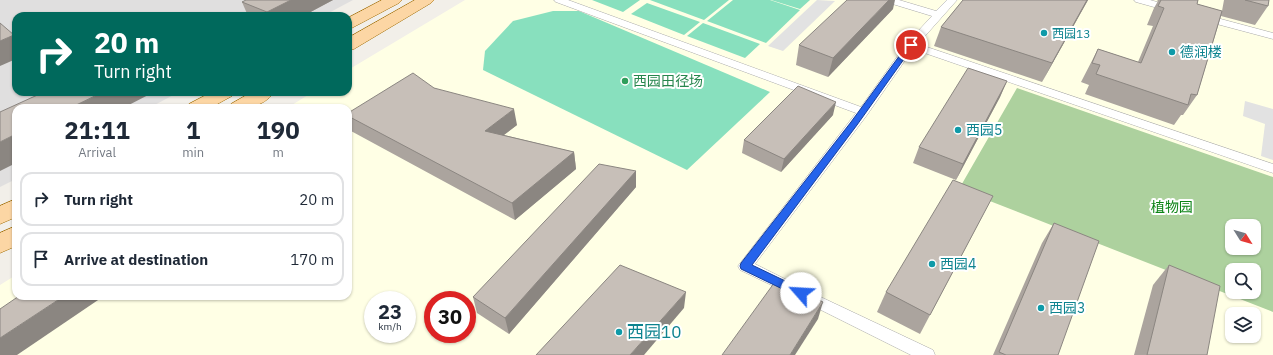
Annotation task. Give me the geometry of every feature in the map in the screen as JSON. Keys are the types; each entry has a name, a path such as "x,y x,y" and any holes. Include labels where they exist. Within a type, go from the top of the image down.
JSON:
{"main road":[{"path":"352,23 394,0"},
{"path":"352,43 426,0"},
{"path":"204,104 218,96"},
{"path":"245,104 259,96"},
{"path":"0,216 12,209"},
{"path":"0,244 12,237"}],"street":[{"path":"559,0 863,112"},
{"path":"889,0 938,15"},
{"path":"926,355 745,266 863,112 911,45 952,0"},
{"path":"1139,0 1273,36"},
{"path":"911,45 1273,169"}],"shaded area":[{"path":"0,0 353,0 330,12 12,12 12,96 172,96 156,104 12,104 12,181 0,187"},
{"path":"465,0 1273,0 1273,355 0,355 0,285 12,278 12,300 352,300 352,104 294,104 306,96 352,96 352,68"},
{"path":"817,0 835,1 783,51 768,46"},
{"path":"1245,101 1273,109 1273,160 1261,156 1265,124 1243,116"}],"green space":[{"path":"592,0 640,0 623,12"},
{"path":"650,0 729,0 704,20"},
{"path":"733,0 770,0 800,10 766,43 707,21"},
{"path":"771,0 810,0 800,9"},
{"path":"647,3 700,22 684,35 631,14"},
{"name":"西园田径场","path":"553,11 579,11 770,92 687,170 483,70 485,51 513,21"},
{"path":"703,23 760,44 745,58 687,36"},
{"name":"植物园","path":"1017,88 1273,177 1273,312 1240,299 1261,299 1261,263 1225,263 1225,293 959,189"}],"building":[{"path":"246,0 291,0 267,12 242,2"},
{"path":"847,0 889,0 833,58 799,45"},
{"path":"963,0 1087,0 1052,63 941,27"},
{"name":"德润楼","path":"1161,0 1198,0 1197,4 1222,11 1197,95 1191,94 1188,105 1096,74 1100,65 1092,63 1098,49 1141,63 1164,8 1158,6"},
{"path":"1245,0 1269,0 1268,6"},
{"path":"0,23 12,33 12,36 0,41"},
{"name":"西园5","path":"968,68 1007,81 963,164 919,147"},
{"path":"413,73 434,88 514,109 485,131 574,152 512,203 352,118 352,111"},
{"path":"798,86 836,102 784,159 744,140"},
{"path":"35,96 95,96 78,104 18,104"},
{"path":"12,107 12,136 0,142 0,112"},
{"path":"599,164 636,171 505,318 476,299 476,294"},
{"name":"西园4","path":"953,180 993,196 930,315 886,292"},
{"name":"西园3","path":"1054,223 1099,241 1058,355 1006,355 999,352"},
{"name":"西园10","path":"620,265 686,292 630,355 536,355"},
{"path":"1169,265 1220,286 1207,355 1147,355"},
{"path":"777,279 823,302 790,355 722,355"},
{"path":"13,300 58,300 0,338 0,309"}],"place":[{"name":"西园13","path":"1044,33"},
{"name":"德润楼","path":"1172,52"},
{"name":"西园田径场","path":"625,81"},
{"name":"西园5","path":"958,130"},
{"name":"西园4","path":"932,264"},
{"name":"西园3","path":"1041,308"},
{"name":"西园10","path":"619,332"}],"route":[{"path":"801,293 745,266 854,124 911,45"}]}
